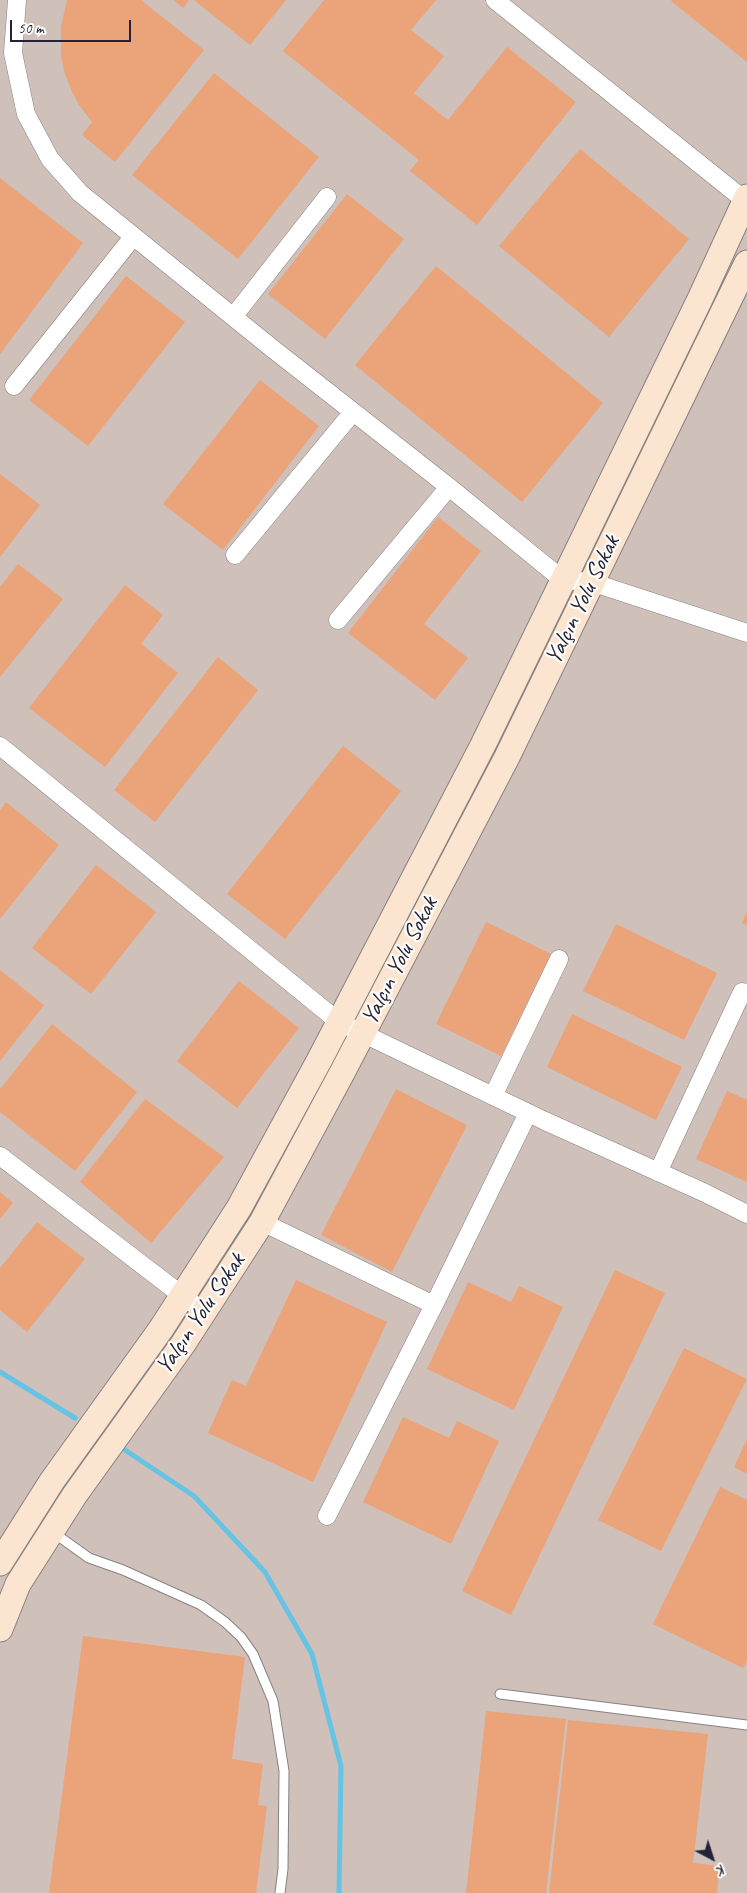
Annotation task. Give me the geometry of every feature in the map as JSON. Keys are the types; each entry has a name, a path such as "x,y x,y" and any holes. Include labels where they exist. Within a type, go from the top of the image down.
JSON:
{"street":[{"path":"18,0 13,53 26,114 50,159 80,193 563,580 591,582 747,633"},
{"path":"495,0 746,200"},
{"path":"233,317 327,197"},
{"name":"Yalçın Yolu Sokak","path":"0,1563 52,1481 161,1329 239,1208 339,1022 483,745 696,308 746,200"},
{"path":"14,386 133,236"},
{"name":"Yalçın Yolu Sokak","path":"0,1629 18,1584 74,1496 183,1344 262,1222 507,756 747,263"},
{"path":"235,555 353,412"},
{"path":"338,620 449,487"},
{"path":"0,746 339,1022 528,1113 747,1214"},
{"path":"493,1096 559,959"},
{"path":"658,1172 742,992"},
{"path":"327,1516 434,1305 528,1113"},
{"path":"0,1156 182,1297 204,1311"},
{"path":"262,1222 434,1305"}],"lane":[{"path":"51,1532 89,1558 123,1570 201,1605 225,1622 241,1637 253,1654 273,1701 284,1771 283,1869 280,1893"},
{"path":"500,1694 747,1725"}],"shaded area":[{"path":"0,0 747,0 747,1893 0,1893"}],"building":[{"path":"67,0 141,0 204,50 115,162 82,135 92,122 72,92 64,71 61,56 61,27"},
{"path":"173,0 189,0 183,8"},
{"path":"194,0 286,0 250,45"},
{"path":"324,0 436,0 411,30 444,56 414,93 448,120 507,47 576,102 477,225 410,171 419,160 283,51"},
{"path":"747,0 747,62 671,1"},
{"path":"214,73 319,157 238,259 132,175"},
{"path":"580,149 689,239 609,337 499,246"},
{"path":"0,178 83,243 0,354"},
{"path":"347,194 404,239 325,339 268,294"},
{"path":"436,266 603,403 522,502 355,365"},
{"path":"126,276 185,322 88,446 29,400"},
{"path":"260,380 319,426 223,550 163,504"},
{"path":"0,474 40,505 0,557"},
{"path":"438,517 481,551 424,624 468,658 435,700 348,633"},
{"path":"18,564 63,599 0,677 0,587"},
{"path":"125,585 163,615 141,644 178,673 105,767 29,708"},
{"path":"218,657 258,690 155,822 114,790"},
{"path":"343,746 401,791 285,939 227,894"},
{"path":"6,802 59,845 0,919 0,810"},
{"path":"96,865 156,912 91,994 32,948"},
{"path":"747,912 747,925 742,923"},
{"path":"486,922 551,954 501,1056 436,1024"},
{"path":"616,924 717,973 684,1040 583,991"},
{"path":"0,970 44,1005 0,1061"},
{"path":"239,981 299,1028 237,1108 177,1061"},
{"path":"572,1014 682,1067 656,1120 547,1067"},
{"path":"52,1024 137,1092 75,1171 0,1112 0,1089"},
{"path":"396,1089 467,1125 392,1272 321,1235"},
{"path":"727,1091 747,1100 747,1182 696,1159"},
{"path":"145,1099 224,1157 151,1243 80,1182"},
{"path":"0,1192 13,1203 0,1219"},
{"path":"37,1222 85,1259 27,1332 0,1310 0,1268"},
{"path":"615,1270 665,1293 511,1615 462,1591"},
{"path":"296,1280 387,1322 313,1482 208,1433 232,1380 246,1386"},
{"path":"468,1282 511,1302 519,1286 563,1307 514,1410 427,1369"},
{"path":"684,1348 747,1379 661,1551 598,1520"},
{"path":"403,1417 449,1438 457,1421 499,1441 451,1544 363,1502"},
{"path":"747,1439 747,1474 734,1467"},
{"path":"720,1487 747,1500 747,1661 743,1668 653,1624"},
{"path":"83,1636 245,1657 232,1759 263,1764 258,1805 267,1806 256,1893 49,1893"},
{"path":"486,1711 566,1719 546,1893 466,1893"},
{"path":"568,1720 708,1734 693,1863 720,1866 717,1893 549,1893"}],"waterway":[{"path":"0,1372 75,1418"},
{"path":"125,1450 194,1496 265,1572 312,1654 341,1766 339,1893"}]}
